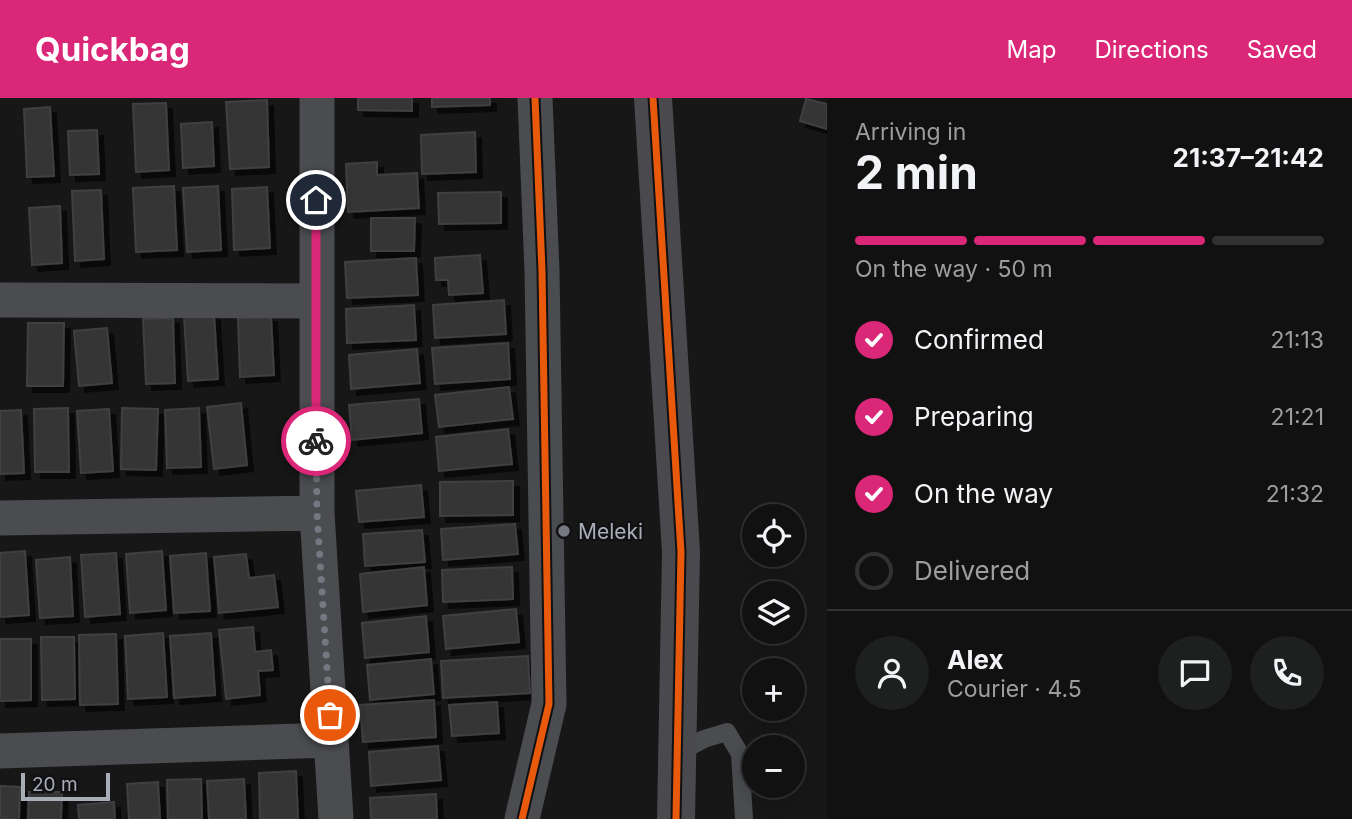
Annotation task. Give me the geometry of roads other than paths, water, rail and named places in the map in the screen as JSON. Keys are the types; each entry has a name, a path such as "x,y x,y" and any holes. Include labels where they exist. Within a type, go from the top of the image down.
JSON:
{"street":[{"path":"317,98 317,513 336,819"},
{"path":"522,819 549,704 550,575 535,98"},
{"path":"653,98 681,552 676,819"},
{"path":"0,300 316,301"},
{"path":"0,518 317,513"},
{"path":"0,751 331,740"}],"lane":[{"path":"676,754 704,739 727,732 740,754 744,819"}],"place":[{"name":"Meleki","path":"564,531"}]}
